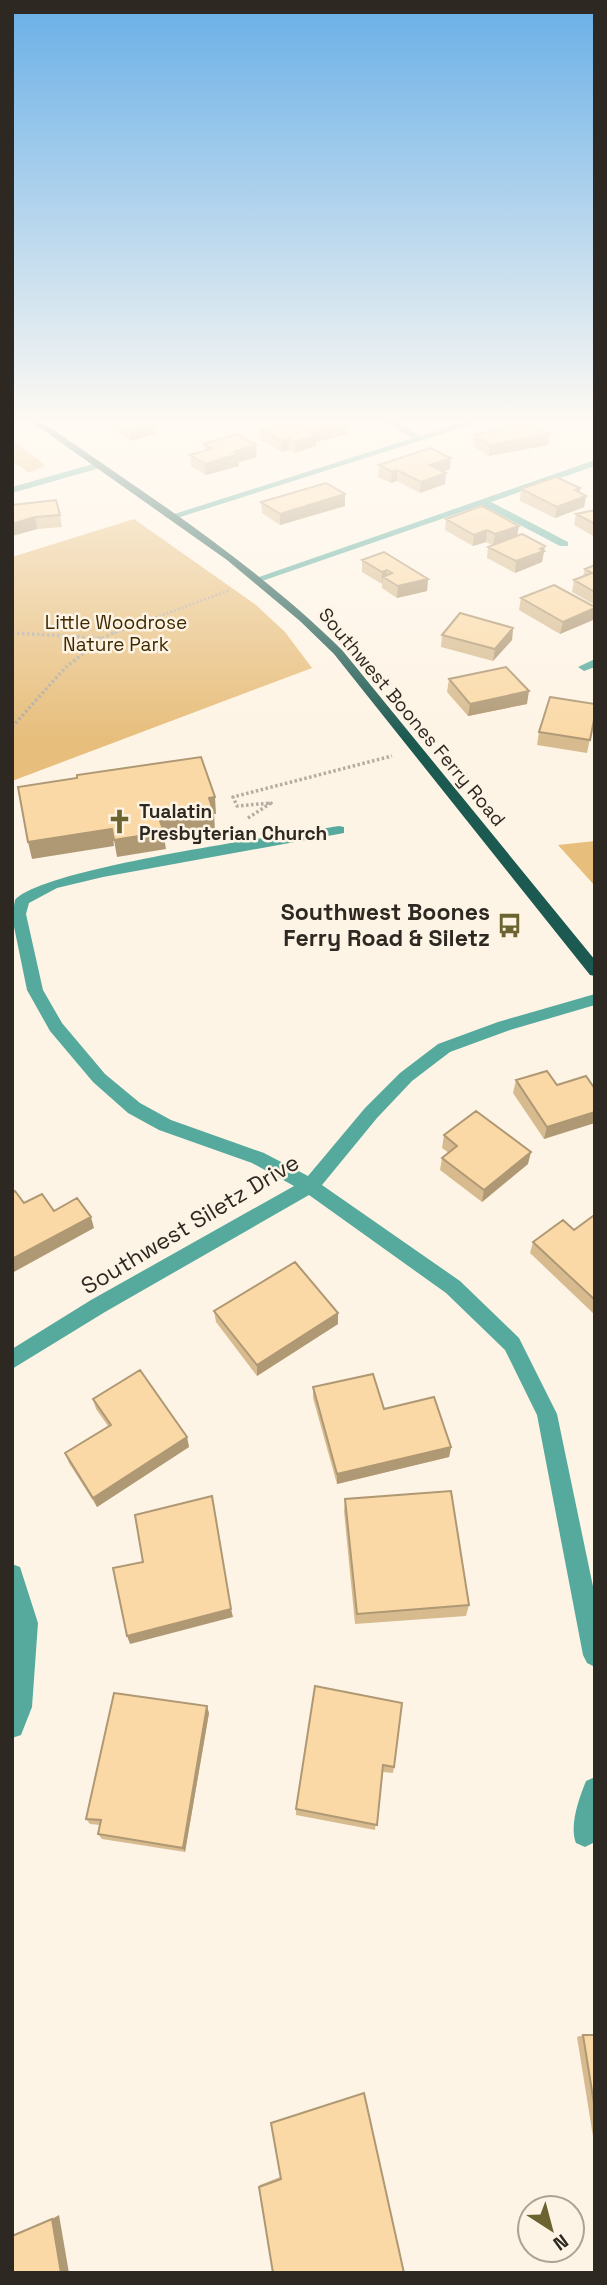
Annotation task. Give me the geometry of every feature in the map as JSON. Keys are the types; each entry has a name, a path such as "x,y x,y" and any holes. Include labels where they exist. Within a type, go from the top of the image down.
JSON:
{"main road":[{"name":"Southwest Boones Ferry Road","path":"184,527 258,579 308,621 338,652 595,971"}],"street":[{"path":"258,579 411,527"},
{"path":"531,527 564,544"},
{"path":"339,830 103,872 52,885 22,900 19,914 35,990 56,1027 99,1079 134,1108 165,1125 258,1158 310,1186 453,1287 512,1344 547,1414 595,1655"},
{"name":"Southwest Siletz Drive","path":"12,1360 98,1306 310,1186 371,1113 406,1077 444,1048 504,1026 595,999"},
{"path":"12,1575 26,1623 20,1707 12,1726"},
{"path":"585,1834 595,1790"}],"path":[{"path":"12,727 62,671 85,649 103,638 131,625 258,579"},
{"path":"12,633 103,638"},
{"path":"258,818 246,818 271,803 237,806 233,797 416,749"}],"green space":[{"name":"Little Woodrose Nature Park","path":"109,527 145,527 256,605 285,632 312,668 12,781 12,557"},
{"path":"595,841 595,886 558,845"}],"building":[{"path":"459,527 517,527 495,534 487,530 474,535"},
{"path":"522,534 545,546 540,549 544,551 516,561 488,547"},
{"path":"384,552 428,579 398,586 383,577 392,573 387,570 382,572 362,560"},
{"path":"595,565 595,592 574,580 592,573 585,569"},
{"path":"554,585 595,608 563,622 521,598"},
{"path":"460,613 513,628 495,649 442,635"},
{"path":"506,667 529,691 470,704 449,679"},
{"path":"550,697 595,704 590,740 539,732"},
{"name":"Tualatin Presbyterian Church","path":"201,757 215,797 209,798 214,813 160,821 164,832 114,840 112,829 28,842 18,787 77,778 77,775"},
{"path":"547,1071 557,1085 586,1076 595,1089 595,1112 547,1127 516,1080"},
{"path":"476,1111 531,1152 484,1190 442,1158 457,1146 444,1135"},
{"path":"15,1191 24,1203 42,1194 54,1211 77,1198 91,1217 12,1259 12,1193"},
{"path":"593,1216 595,1300 533,1242 563,1220 574,1230"},
{"path":"295,1262 338,1313 257,1365 214,1311"},
{"path":"140,1370 187,1437 93,1498 65,1453 111,1425 93,1399"},
{"path":"373,1374 384,1409 434,1397 451,1447 337,1474 313,1387"},
{"path":"451,1491 469,1605 357,1614 345,1499"},
{"path":"212,1496 231,1609 127,1636 113,1568 143,1562 135,1515"},
{"path":"315,1686 402,1703 394,1767 383,1765 377,1825 296,1809"},
{"path":"114,1693 207,1706 183,1848 98,1834 101,1820 86,1819"},
{"path":"583,2035 595,2035 595,2110"},
{"path":"364,2093 404,2273 273,2273 259,2187 281,2179 271,2123"},
{"path":"52,2219 61,2273 12,2273 12,2236"}],"place":[{"name":"Tualatin Presbyterian Church","path":"119,822"},
{"name":"Southwest Boones Ferry Road & Siletz","path":"510,925"}]}
